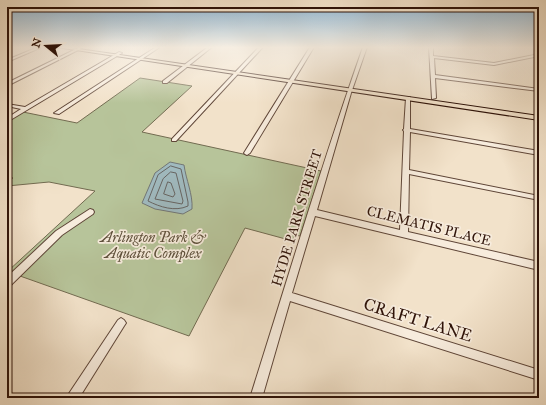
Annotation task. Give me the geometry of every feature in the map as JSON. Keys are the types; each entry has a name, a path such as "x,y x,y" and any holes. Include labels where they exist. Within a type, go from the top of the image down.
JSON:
{"main road":[{"path":"200,66 539,114"},
{"path":"351,88 539,118"}],"street":[{"path":"7,86 45,66"},
{"path":"7,120 98,66"},
{"path":"57,113 128,66"},
{"path":"165,82 186,66"},
{"path":"174,140 243,66"},
{"path":"247,153 301,66"},
{"name":"HYDE PARK STREET","path":"256,398 312,212 359,66"},
{"path":"432,66 434,98"},
{"path":"433,76 539,90"},
{"path":"404,234 408,98"},
{"path":"7,105 26,109"},
{"path":"406,130 539,152"},
{"path":"405,171 539,198"},
{"path":"7,283 59,233 90,212"},
{"name":"CLEMATIS PLACE","path":"312,212 539,266"},
{"name":"CRAFT LANE","path":"287,296 539,375"},
{"path":"72,398 121,323"}],"green space":[{"name":"Arlington Park & Aquatic Complex","path":"140,78 192,86 142,132 321,171 300,236 295,235 293,241 245,228 189,336 20,276 80,215 55,232 12,273 8,271 95,191 49,182 7,186 7,182 13,178 7,176 7,121 23,112 77,123"}],"water":[{"path":"170,162 184,165 192,209 183,214 155,209 142,203 155,173"}]}
